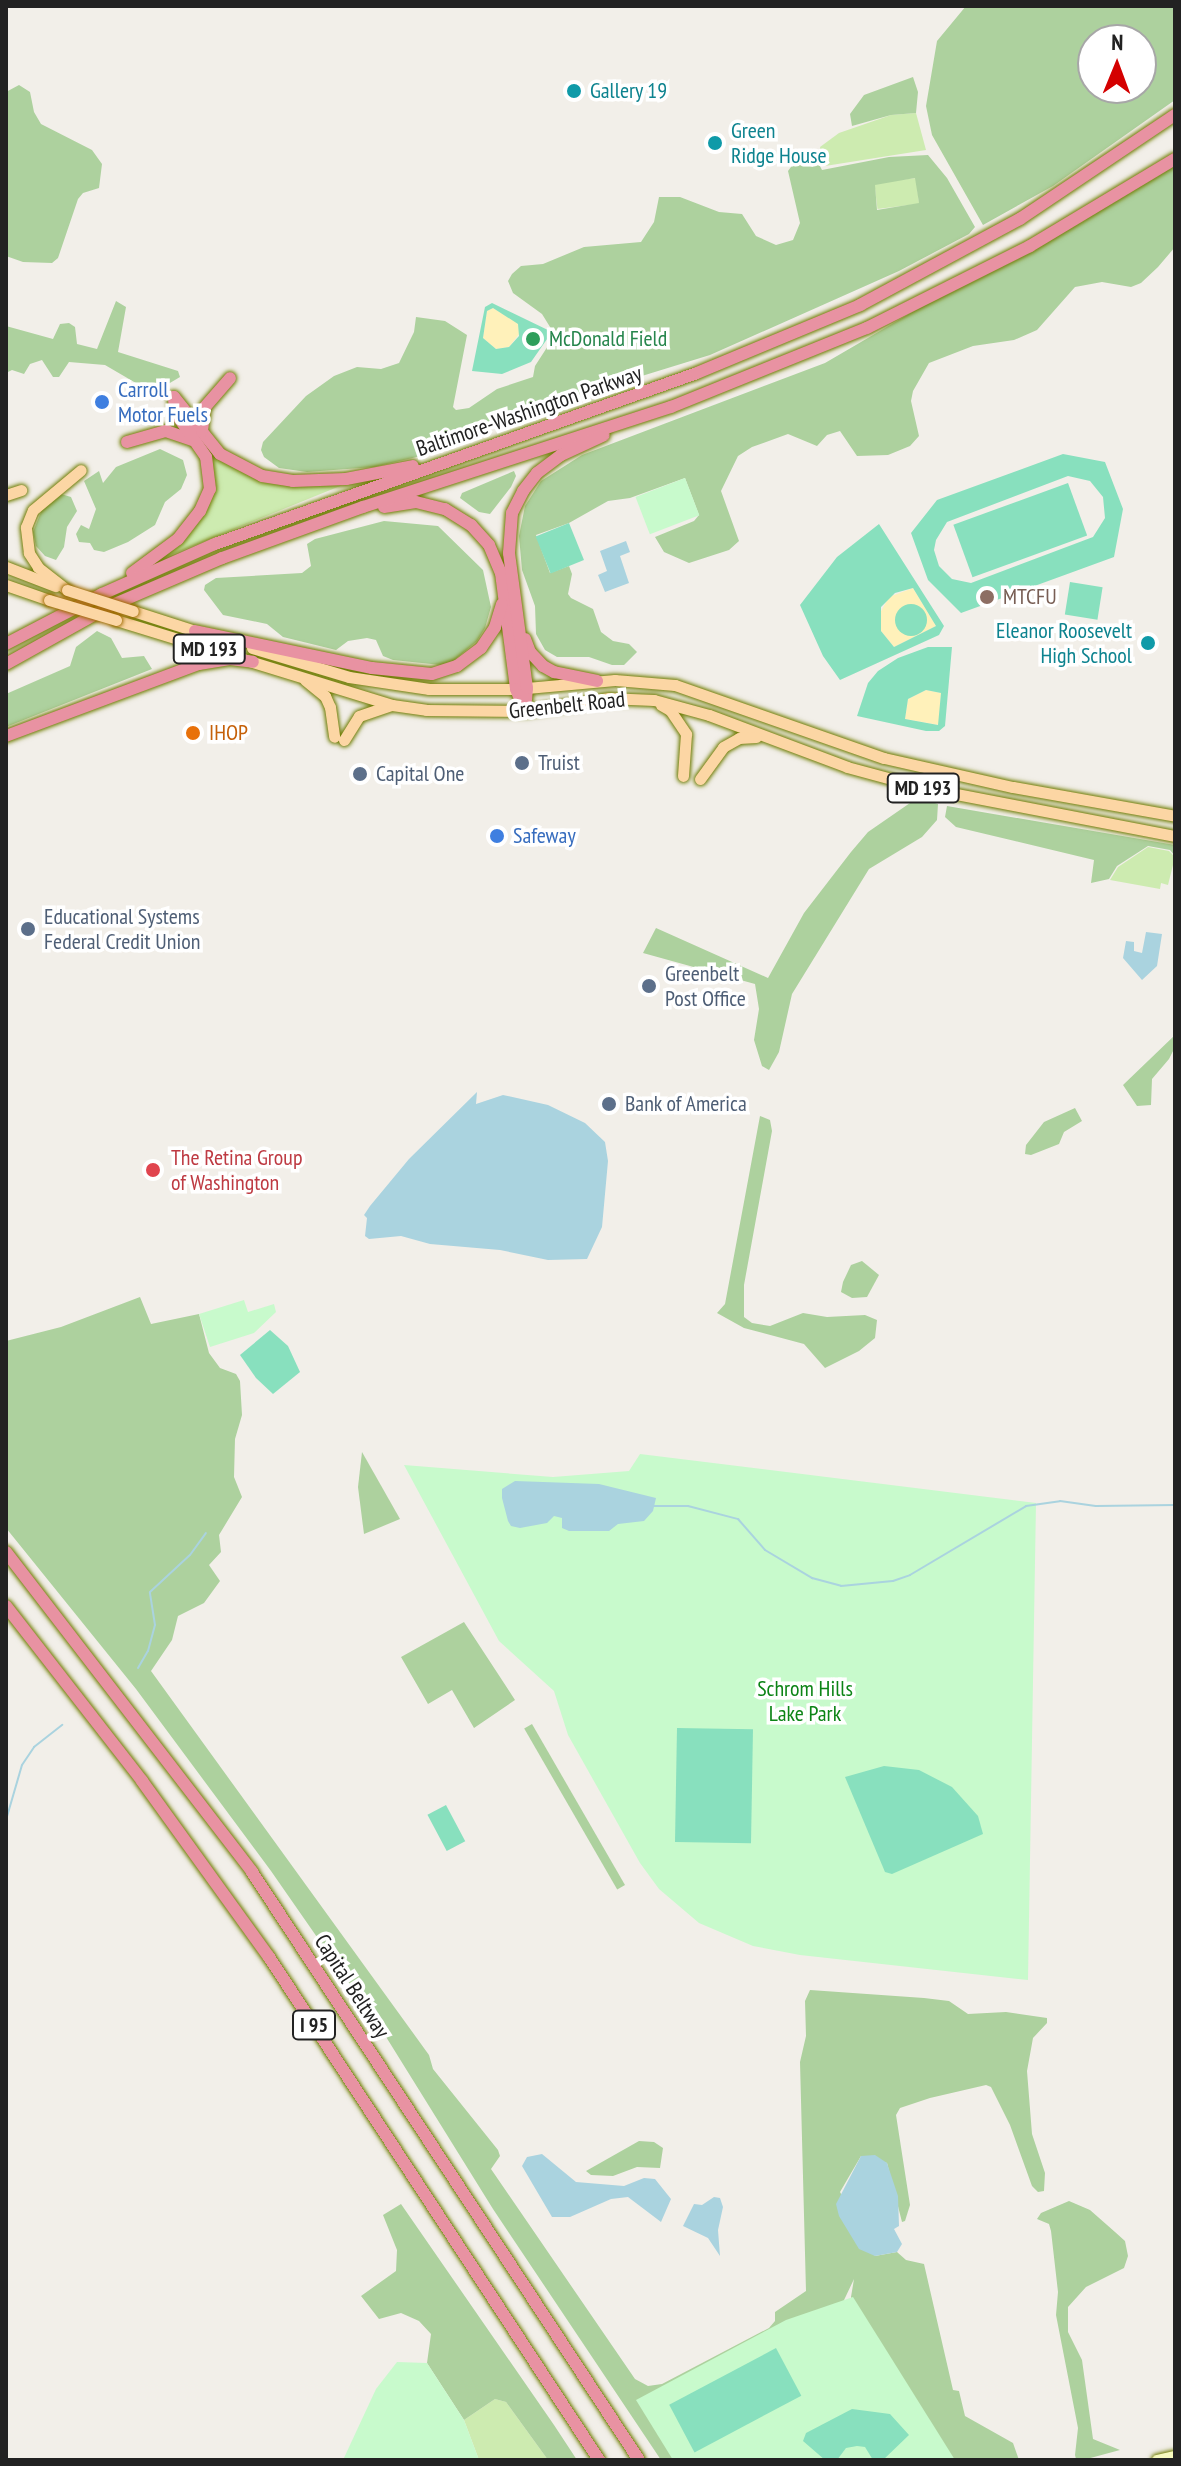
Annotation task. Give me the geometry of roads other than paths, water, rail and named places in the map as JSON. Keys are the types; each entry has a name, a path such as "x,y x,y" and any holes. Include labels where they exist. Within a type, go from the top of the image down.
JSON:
{"highway":[{"name":"Baltimore-Washington Parkway","path":"6,644 64,612 215,544 748,354 883,294 1020,219 1175,115"},
{"name":"Baltimore-Washington Parkway","path":"6,664 110,606 288,534 671,407 806,354 927,300 1084,216 1175,159"},
{"path":"64,612 151,562 178,539 200,511 210,489 211,472 204,445 203,411 230,378"},
{"path":"521,688 517,613 509,553 510,525 517,502 529,481 548,464 586,442 671,407"},
{"path":"127,442 166,431 186,436 252,473 282,480 307,480 360,477 398,470 551,425"},
{"path":"288,534 392,505 416,502 436,506 463,519 489,545 501,573 525,711"},
{"path":"195,631 372,668 432,674 457,666 481,648 495,627 504,593"},
{"path":"517,613 526,645 543,666 554,672 597,681"},
{"path":"6,736 199,664 230,659 253,662"},
{"name":"Capital Beltway","path":"6,1552 252,1872 639,2460"},
{"name":"I 95","path":"6,1606 159,1803 269,1957 599,2460"}],"main road":[{"path":"67,590 38,567 29,553 26,527 33,510 81,470"},
{"path":"6,495 21,490"},
{"name":"Greenbelt Road","path":"6,567 67,590 349,677 429,689 521,688 597,681 675,685 884,758 1013,787 1175,816"},
{"name":"Greenbelt Road","path":"6,585 392,705 465,713 525,711 609,698 654,700 709,715 847,767 925,788 1175,836"},
{"path":"302,677 325,696 339,739 359,716 392,705"},
{"path":"654,700 670,710 686,734 683,776"},
{"path":"700,779 716,753 731,742 765,737"},
{"path":"1157,2460 1175,2456"}],"water":[{"path":"626,541 630,552 620,556 629,583 605,592 598,575 607,571 600,551"},
{"path":"1146,932 1162,934 1157,966 1142,980 1123,958 1126,941 1134,942 1134,951 1142,953"},
{"path":"477,1092 476,1104 503,1095 548,1105 585,1123 605,1142 608,1161 602,1227 587,1259 548,1260 500,1250 430,1244 401,1236 369,1239 365,1236 367,1218 364,1215 370,1206 409,1159"},
{"path":"515,1481 599,1484 656,1498 653,1511 644,1521 618,1524 609,1531 569,1531 562,1528 562,1518 554,1516 547,1523 520,1528 511,1526 508,1521 502,1498 502,1489"},
{"path":"542,2154 576,2182 624,2186 644,2178 655,2179 671,2199 661,2222 628,2197 611,2199 570,2217 552,2217 522,2166 527,2157"},
{"path":"875,2155 887,2163 898,2196 899,2226 894,2229 902,2244 897,2252 875,2256 859,2249 839,2216 836,2204 861,2156"},
{"path":"714,2197 720,2198 723,2207 718,2230 720,2256 708,2238 683,2226 694,2204 702,2205"}],"waterway":[{"path":"651,1506 688,1506 738,1519 765,1550 812,1578 841,1586 893,1581 910,1575 1026,1506 1060,1501 1096,1506 1175,1505"},
{"path":"138,1668 148,1651 155,1625 150,1592 190,1555 206,1533"},
{"path":"6,1820 22,1765 34,1747 62,1725"}],"place":[{"name":"Gallery 19","path":"574,91"},
{"name":"Green Ridge House","path":"715,143"},
{"name":"McDonald Field","path":"533,339"},
{"name":"Carroll Motor Fuels","path":"102,402"},
{"name":"MTCFU","path":"987,597"},
{"name":"Eleanor Roosevelt High School","path":"1148,643"},
{"name":"IHOP","path":"193,733"},
{"name":"Truist","path":"522,763"},
{"name":"Capital One","path":"360,774"},
{"name":"Safeway","path":"497,836"},
{"name":"Educational Systems Federal Credit Union","path":"28,929"},
{"name":"Greenbelt Post Office","path":"649,986"},
{"name":"Bank of America","path":"609,1104"},
{"name":"The Retina Group of Washington","path":"153,1170"}],"park label":[{"name":"Schrom Hills Lake Park","path":"805,1700"}]}
